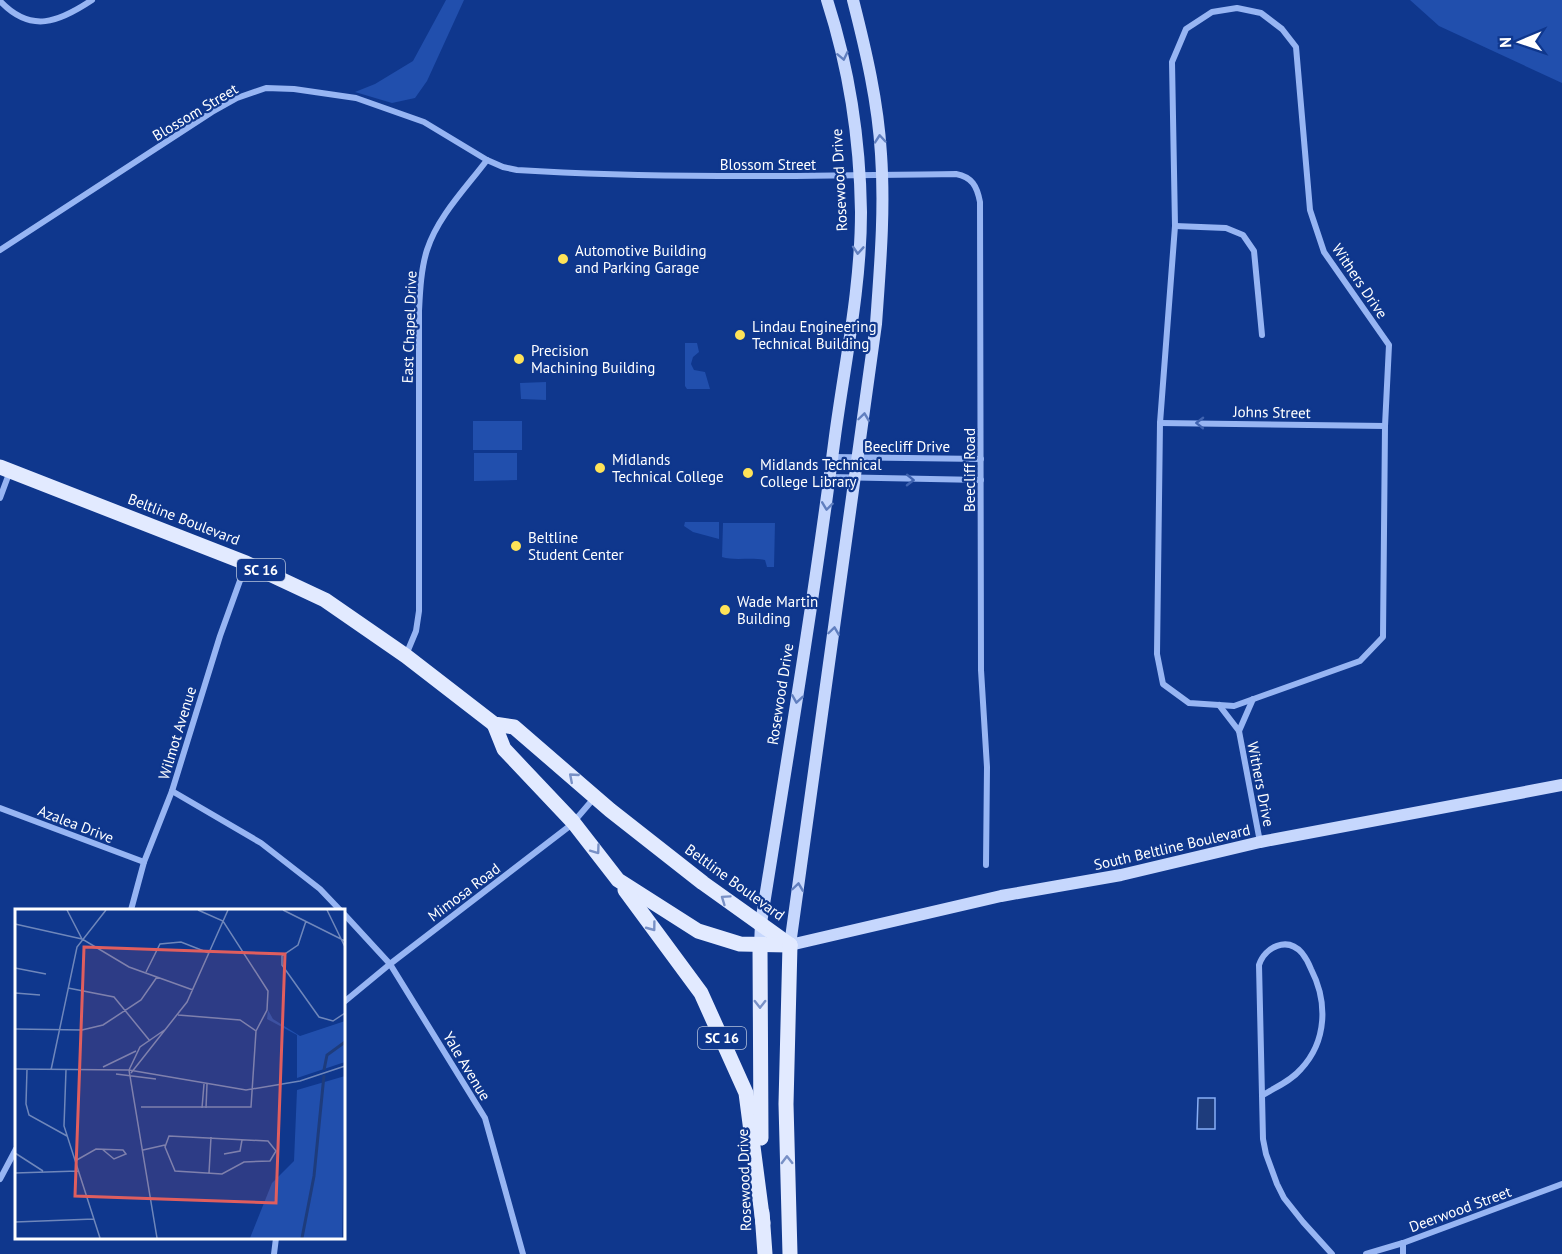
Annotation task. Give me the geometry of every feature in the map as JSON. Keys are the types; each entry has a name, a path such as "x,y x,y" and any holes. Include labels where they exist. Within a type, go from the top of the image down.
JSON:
{"main road":[{"name":"Rosewood Drive","path":"790,1254 786,1104 790,945 876,324 883,212 855,125 843,57 827,0"},
{"name":"Rosewood Drive","path":"765,1254 760,1105 761,923 819,566 857,269 861,213 870,176 876,104 853,0"},
{"name":"Beltline Boulevard","path":"5,469 246,563 325,600 406,656 494,724 514,727 595,797 703,883 790,945"},
{"name":"Beltline Boulevard","path":"494,724 504,749 574,823 618,880 698,932 740,944 790,945"},
{"name":"South Beltline Boulevard","path":"790,945 1001,896 1121,875 1260,842 1562,785"},
{"name":"SC 16","path":"618,880 701,993 746,1093 763,1223"}],"street":[{"path":"0,1 13,14 28,21 46,22 70,15 92,0"},
{"name":"Withers Drive","path":"1237,8 1261,13 1282,29 1296,47 1310,210 1324,252 1389,345 1385,426 1383,637 1360,661 1233,706 1189,703 1163,684 1157,654 1160,423 1175,226 1172,62 1186,29 1212,12 1237,8"},
{"name":"Blossom Street","path":"0,250 212,112 237,98 266,88 294,89 356,98 424,122 487,160 517,170 611,175 870,176"},
{"name":"East Chapel Drive","path":"406,656 416,631 419,611 419,311 424,264 438,226 487,160"},
{"name":"Beecliff Road","path":"870,176 956,174 965,176 978,190 980,201 981,670 987,767 986,865"},
{"path":"1175,226 1226,228 1243,235 1254,251 1263,335"},
{"name":"Johns Street","path":"1160,423 1385,426"},
{"name":"Beecliff Drive","path":"833,457 981,459"},
{"path":"0,498 5,469"},
{"path":"830,477 981,480"},
{"name":"Wilmot Avenue","path":"131,909 144,862 172,791 220,636 246,563"},
{"name":"Withers Drive","path":"1239,731 1253,699"},
{"name":"Withers Drive","path":"1219,705 1239,731 1260,842"},
{"path":"172,791 261,843 320,889 339,909"},
{"name":"Mimosa Road","path":"345,1001 574,823 595,797"},
{"name":"Azalea Drive","path":"0,808 144,862"},
{"name":"Yale Avenue","path":"345,915 390,964 485,1118 523,1254"},
{"path":"1263,1095 1291,1079 1301,1070 1315,1049 1323,1024 1322,999 1315,976 1301,952 1288,945 1280,945 1266,952 1259,965 1263,1138 1276,1184 1293,1210 1332,1254"},
{"path":"0,1179 15,1151"},
{"name":"Deerwood Street","path":"1366,1254 1562,1184"},
{"path":"274,1254 276,1239"},
{"path":"1402,1243 1403,1254"}],"shaded area":[{"path":"446,0 464,0 427,81 415,98 392,103 355,92 375,84 413,61"},
{"path":"1410,0 1562,0 1562,83 1439,26"},
{"path":"685,343 697,343 699,352 693,357 691,364 694,370 705,372 710,389 687,389 685,386"},
{"path":"546,382 546,400 521,399 520,383"},
{"path":"473,421 522,421 522,450 473,450"},
{"path":"474,453 517,453 517,480 474,481"},
{"path":"685,522 719,522 719,539 693,532 684,526"},
{"path":"723,523 775,523 774,567 767,567 765,560 722,557"},
{"path":"1198,1098 1215,1098 1215,1129 1197,1129"}],"place":[{"name":"Automotive Building and Parking Garage","path":"563,259"},
{"name":"Lindau Engineering Technical Building","path":"740,335"},
{"name":"Precision Machining Building","path":"519,359"},
{"name":"Midlands Technical College","path":"600,468"},
{"name":"Midlands Technical College Library","path":"748,473"},
{"name":"Beltline Student Center","path":"516,546"},
{"name":"Wade Martin Building","path":"725,610"}]}
